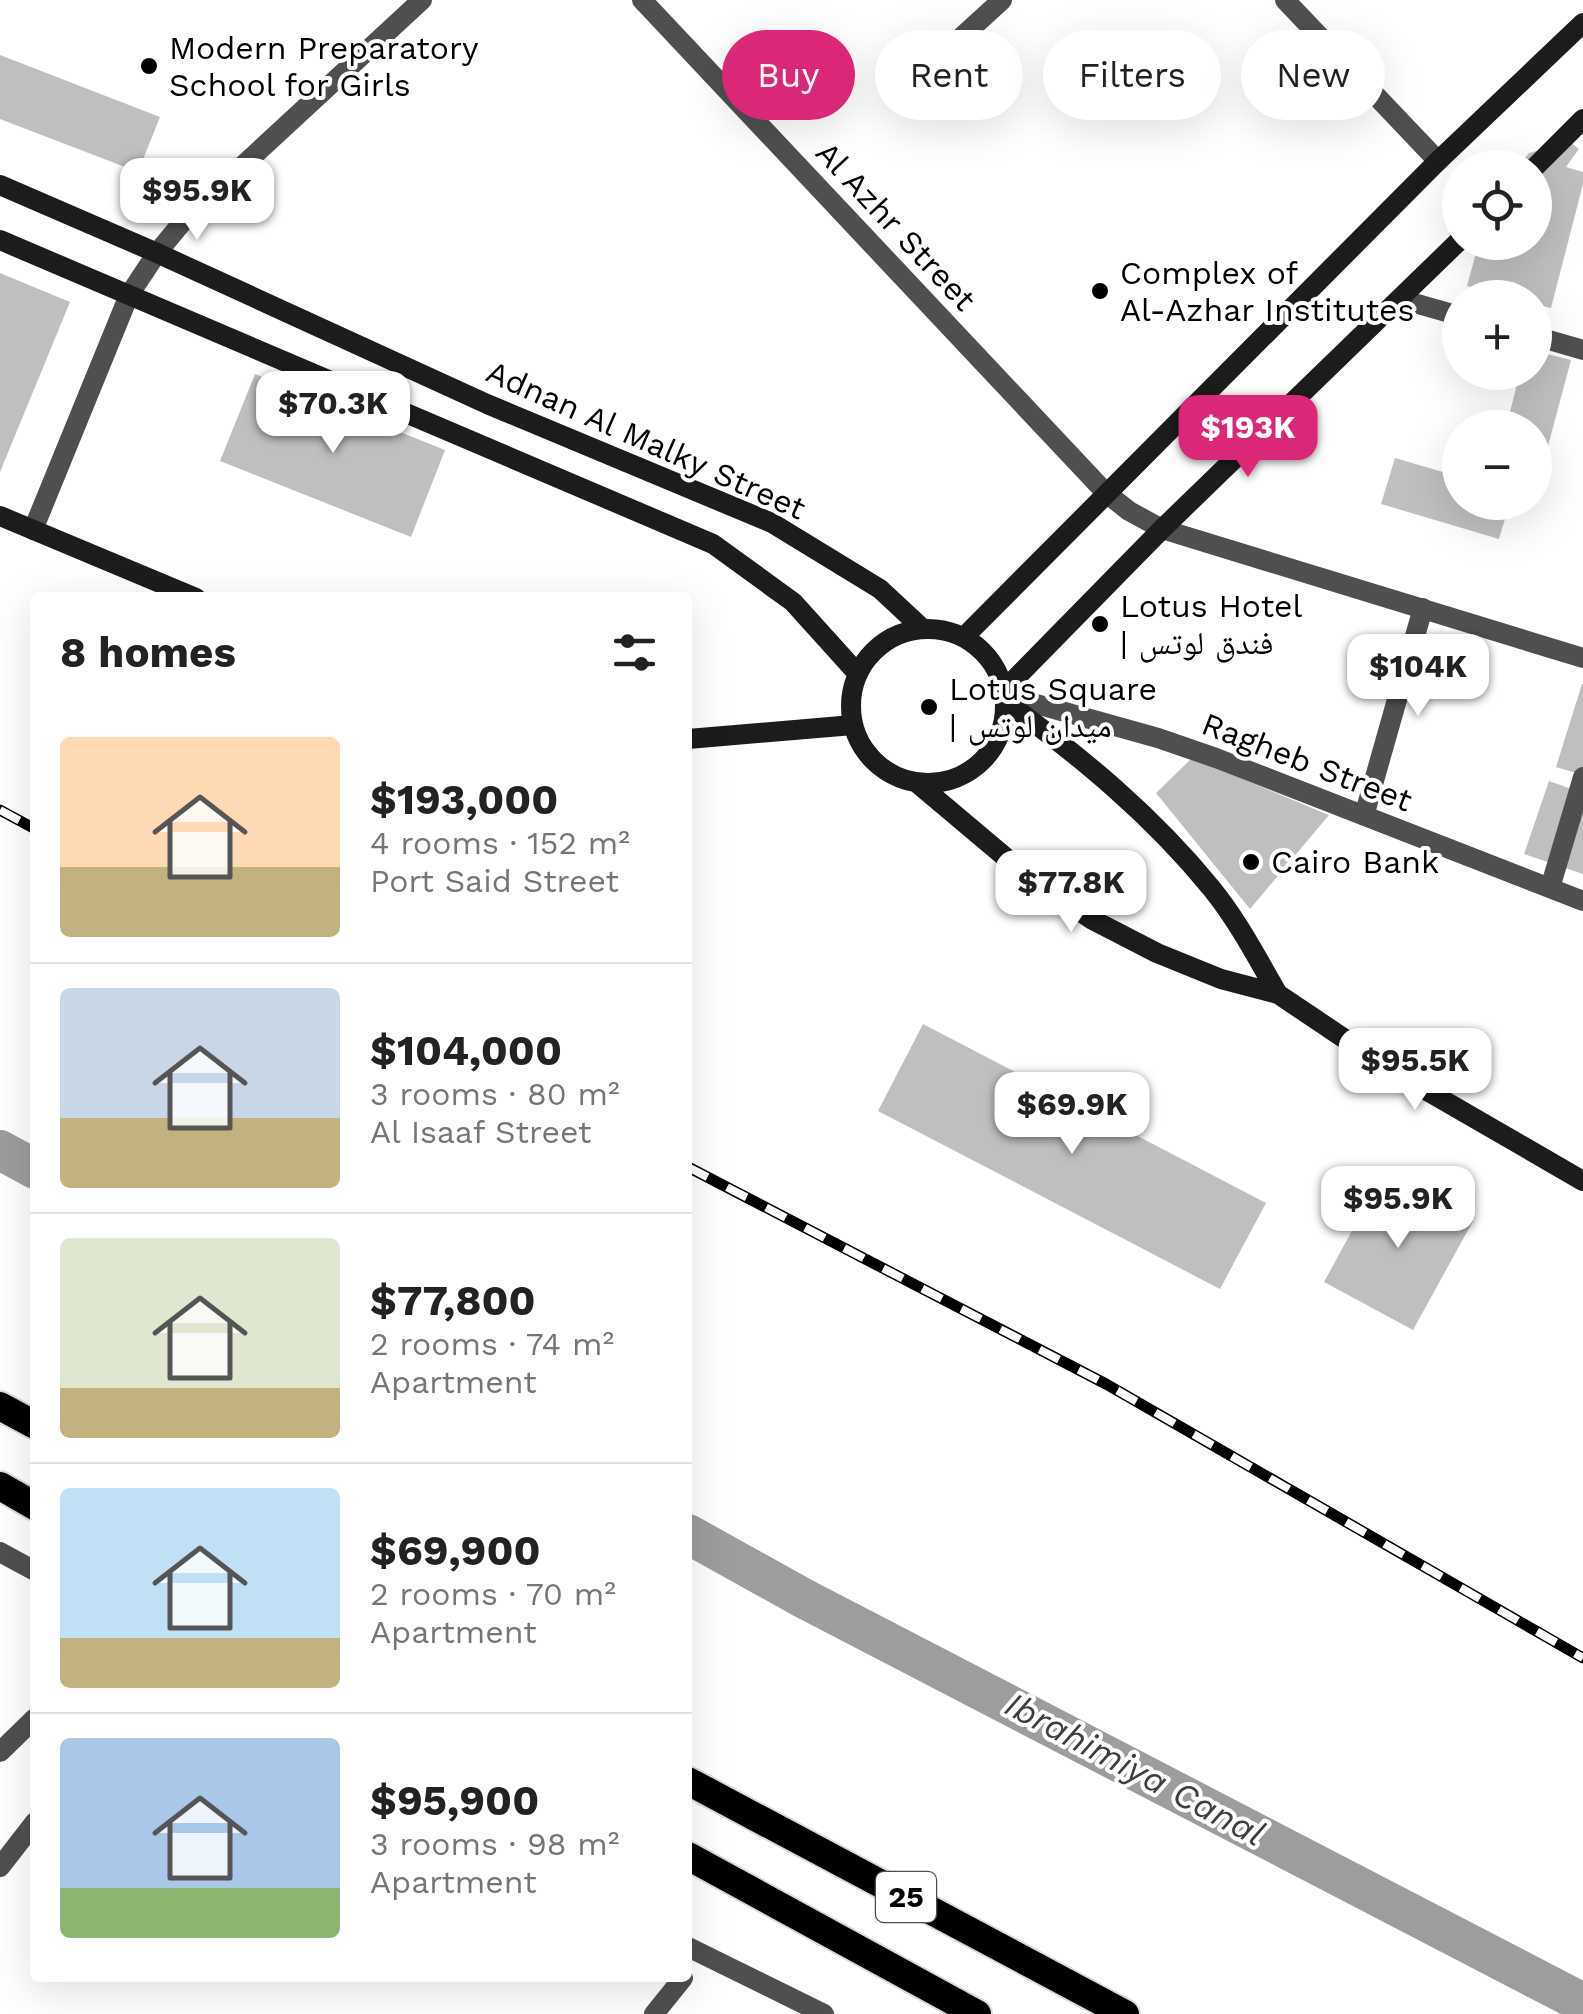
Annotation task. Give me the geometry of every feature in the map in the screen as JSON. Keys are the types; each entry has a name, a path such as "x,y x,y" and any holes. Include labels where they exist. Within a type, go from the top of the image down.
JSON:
{"highway":[{"path":"0,1406 30,1422"},
{"path":"0,1486 30,1503"},
{"name":"25","path":"692,1783 1125,2014"},
{"name":"25","path":"692,1858 977,2014"}],"main road":[{"path":"964,637 1438,161 1583,23"},
{"path":"1552,150 1583,119"},
{"name":"Adnan Al Malky Street","path":"0,185 157,252 487,404 772,524 880,589 923,629"},
{"name":"Adnan Al Malky Street","path":"0,240 713,544 793,602 858,674"},
{"path":"1005,695 1162,528 1442,258"},
{"path":"0,516 182,592"},
{"path":"916,782 939,782 961,776 980,763 994,746 1003,724 1005,695 996,669 964,637 944,630 923,629 884,642 858,674 852,690 854,725 860,742 883,768 916,782 1030,878 1091,919 1157,953 1222,979 1278,994 1391,1070 1583,1182"},
{"path":"1005,695 1118,790 1168,838 1214,891 1278,994"},
{"path":"692,739 854,725"}],"street":[{"path":"34,530 129,294 157,252 185,219 422,0"},
{"name":"Al Azhr Street","path":"642,0 1106,493 1130,511 1162,528 1583,658"},
{"path":"969,30 1002,0"},
{"path":"1285,0 1438,161"},
{"path":"1400,299 1442,311"},
{"path":"1552,341 1583,350"},
{"path":"1364,816 1423,608"},
{"name":"Ragheb Street","path":"1005,695 1158,738 1583,901"},
{"path":"1550,888 1583,777"},
{"path":"0,1552 30,1568"},
{"path":"0,1752 30,1723"},
{"path":"0,1868 30,1829"},
{"path":"694,1951 824,2014"},
{"path":"654,2014 679,1982"}],"building":[{"path":"0,55 160,117 138,172 0,119"},
{"path":"1570,142 1579,149 1566,167 1583,172 1552,304 1552,280 1469,280 1474,260 1552,260 1552,150 1540,150"},
{"path":"0,273 70,302 0,472"},
{"path":"1552,355 1571,360 1552,431 1552,410 1510,410 1516,390 1552,390"},
{"path":"255,374 445,450 411,537 220,461"},
{"path":"1395,458 1442,472 1442,520 1505,520 1499,539 1381,504"},
{"path":"1583,684 1583,775 1556,767"},
{"name":"Cairo Bank","path":"1192,758 1329,815 1250,909 1156,793"},
{"path":"1549,781 1583,793 1583,874 1524,854"},
{"path":"923,1024 1266,1203 1220,1289 878,1111"},
{"path":"1384,1172 1473,1221 1413,1330 1324,1282"}],"waterway":[{"name":"Ibrahimiya Canal","path":"0,1150 30,1166"},
{"name":"Ibrahimiya Canal","path":"692,1536 803,1598 1583,2003"}],"railway":[{"path":"0,810 30,826"},
{"path":"692,1169 1106,1384 1583,1658"}],"place":[{"name":"Modern Preparatory School for Girls","path":"149,66"},
{"name":"Complex of Al-Azhar Institutes","path":"1100,291"},
{"name":"Lotus Hotel | فندق لوتس","path":"1100,624"},
{"name":"Lotus Square | ميدان لوتس","path":"929,707"},
{"name":"Cairo Bank","path":"1251,862"}]}
